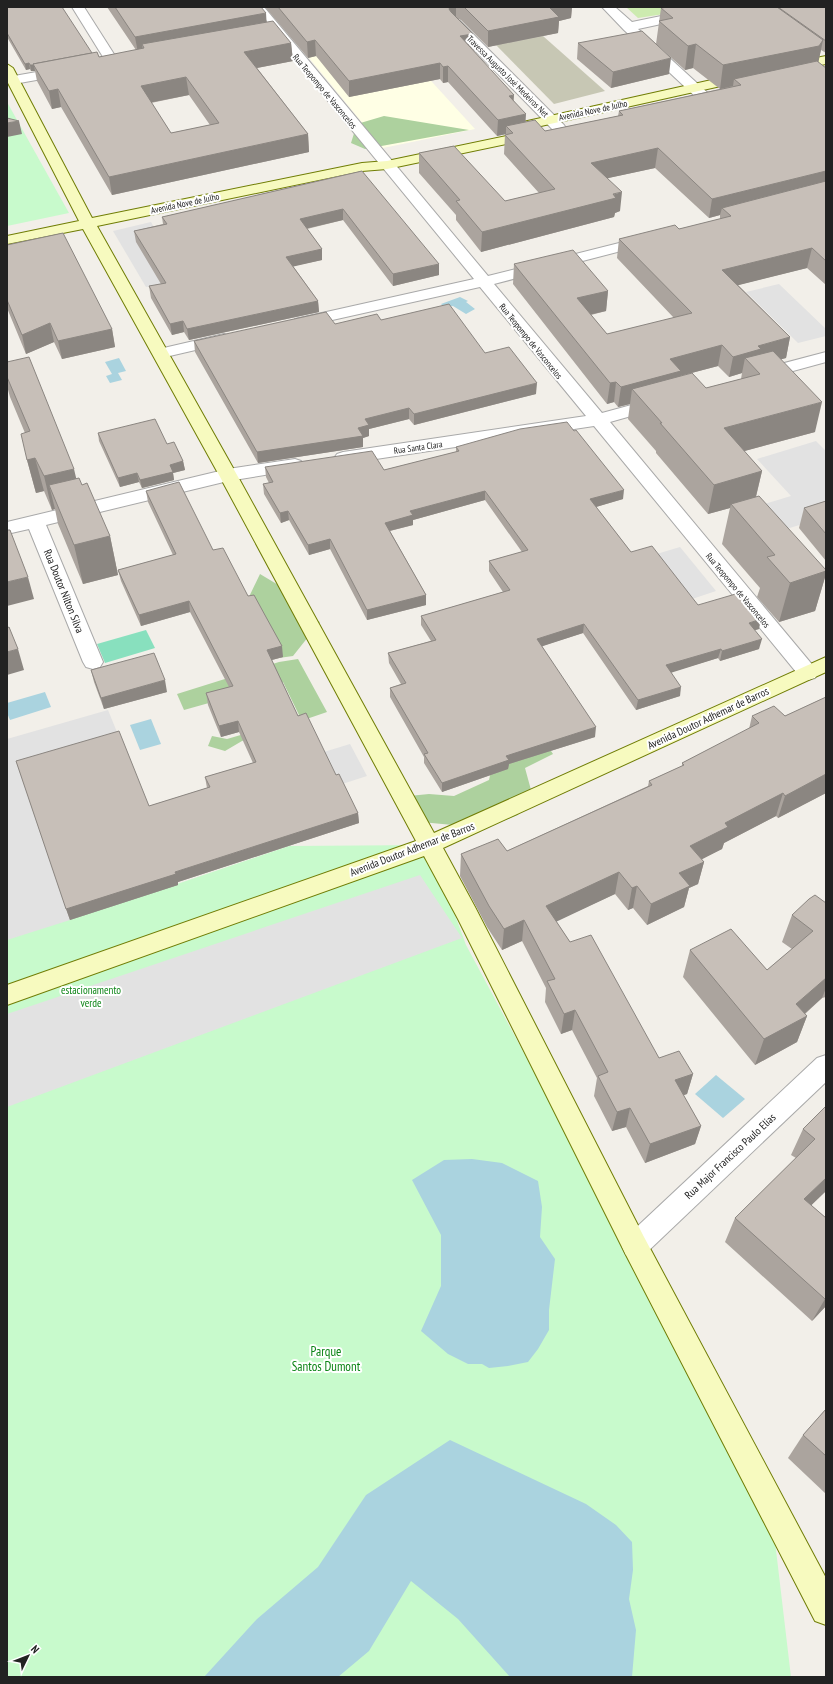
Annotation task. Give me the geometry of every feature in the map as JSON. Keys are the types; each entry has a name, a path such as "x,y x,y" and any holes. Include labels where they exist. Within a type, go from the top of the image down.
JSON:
{"main road":[{"path":"778,70 823,61"},
{"path":"788,80 823,61"},
{"path":"10,74 88,223 228,475 467,914 635,1246 826,1610"},
{"name":"Avenida Nove de Julho","path":"7,240 384,162 555,124 694,88 755,75"},
{"name":"Avenida Nove de Julho","path":"555,124 705,98 750,88"},
{"name":"Avenida Doutor Adhemar de Barros","path":"7,995 429,845 826,664"}],"street":[{"path":"78,7 113,62"},
{"name":"Rua Teopompo de Vasconcelos","path":"256,7 269,34 384,162 808,673"},
{"path":"608,7 705,98"},
{"path":"628,27 722,7"},
{"name":"Travessa Augusto José Medeiros Net","path":"456,24 555,124"},
{"path":"98,65 129,60"},
{"path":"10,74 75,69"},
{"path":"285,326 483,282 664,235"},
{"path":"161,353 238,336"},
{"path":"744,380 826,357"},
{"name":"Rua Santa Clara","path":"7,528 228,475 597,420 676,398"},
{"name":"Rua Doutor Nilton Silva","path":"35,521 93,662"},
{"name":"Rua Major Francisco Paulo Elias","path":"635,1246 826,1066"}],"shaded area":[{"path":"381,26 475,129 383,148 296,42"},
{"path":"543,36 605,91 554,104 496,45"},
{"path":"151,222 159,237 161,284 146,287 113,231"},
{"path":"779,284 826,329 826,336 798,343 746,292"},
{"path":"816,441 826,451 826,517 783,530 761,505 791,496 757,459"},
{"path":"680,547 716,591 686,601 650,556"},
{"path":"108,710 121,742 20,772 70,920 7,940 7,739"},
{"path":"350,744 367,776 271,807 255,773"},
{"path":"420,875 462,938 7,1107 7,1014"}],"green space":[{"path":"626,7 710,7 638,18"},
{"path":"7,102 69,213 7,226"},
{"path":"384,116 469,130 365,149 351,143 357,124"},
{"path":"260,574 285,589 297,611 320,622 293,656 235,664 247,601"},
{"path":"146,630 155,648 105,663 97,644"},
{"path":"298,659 327,712 242,741 225,751 208,746 212,736 227,739 291,720 299,715 283,682 184,710 177,694 279,662"},
{"path":"543,739 553,754 525,768 531,790 518,815 485,828 421,822 409,796 429,794 454,796 489,780 495,753"},
{"name":"Parque Santos Dumont","path":"429,845 466,945 772,1516 791,1677 7,1677 7,933 121,903 289,846"}],"water":[{"path":"460,297 468,301 466,302 475,309 466,314 453,306 444,307 441,304"},
{"path":"119,358 126,371 118,373 122,380 110,383 106,376 112,374 105,362"},
{"path":"45,692 51,707 10,720 7,713 7,703"},
{"path":"151,719 161,744 140,750 130,725"},
{"path":"716,1075 745,1099 723,1118 695,1094"},
{"path":"472,1159 502,1163 538,1181 542,1207 540,1237 555,1259 549,1310 549,1330 538,1349 528,1362 489,1368 482,1364 468,1364 448,1354 421,1331 441,1286 441,1235 412,1180 444,1160"},
{"path":"450,1440 586,1504 616,1525 632,1542 633,1570 629,1599 636,1630 632,1677 510,1677 458,1619 411,1581 369,1651 338,1677 204,1677 257,1619 318,1567 366,1495"}],"building":[{"path":"7,7 62,7 92,53 33,64 34,65 30,65 29,63 25,64 7,33"},
{"path":"115,7 261,7 266,13 135,37"},
{"path":"278,7 450,7 449,9 451,12 473,34 460,36 514,95 509,96 526,114 498,120 448,66 443,67 440,63 349,81 315,40 307,42"},
{"path":"464,7 549,7 559,17 488,31"},
{"path":"777,7 823,40 819,46 723,65 696,44 688,46 659,21 673,18 661,8"},
{"path":"778,7 826,7 826,41"},
{"path":"273,21 291,43 244,52 308,134 109,177 58,89 49,91 33,64 97,52 99,57 144,48 142,44","holes":["186,77 219,123 171,133 141,86"]},
{"path":"642,31 671,58 613,72 578,43"},
{"path":"817,61 826,68 826,171 712,199 658,148 591,163 622,192 613,194 616,198 482,232 456,201 460,200 419,153 454,146 505,201 555,189 505,135 513,133 506,126 535,120 545,131 623,115 619,111 741,85 734,79"},
{"path":"7,118 19,121 7,123"},
{"path":"362,171 439,264 393,274 343,209 300,219 322,249 286,257 318,301 187,329 183,321 170,324 149,286 166,283 134,231 167,224 162,217"},
{"path":"826,181 826,261 812,248 722,270 790,337 758,346 761,349 733,357 722,345 670,359 681,371 621,387 616,382 610,383 514,264 573,250 608,291 577,298 607,334 692,313 619,239 675,225 679,229 731,216 722,208"},
{"path":"63,233 112,329 58,341 50,323 22,335 7,300 7,245"},
{"path":"449,304 485,353 509,347 537,383 414,414 409,408 365,419 369,425 358,428 363,436 257,452 194,341 326,312 335,324 377,314 381,320"},
{"path":"773,351 822,402 724,428 762,471 714,485 632,389 692,373 706,388 760,374 745,358"},
{"path":"29,357 74,469 44,476 35,458 27,460 21,434 30,431 7,377 7,362"},
{"path":"155,419 167,444 174,442 183,461 170,465 173,472 140,480 137,473 118,478 98,433"},
{"path":"567,422 574,431 576,430 624,490 590,499 631,552 652,546 698,605 739,593 761,619 749,623 762,639 666,665 681,687 638,700 584,624 537,639 596,727 506,756 509,760 442,783 424,754 428,753 390,688 406,683 388,653 436,640 421,616 510,590 489,561 528,550 485,491 410,511 413,515 385,523 426,595 367,610 330,539 308,545 288,511 280,513 263,484 273,482 265,467 372,451 384,470 459,451 456,447 520,429"},
{"path":"79,478 82,485 87,483 110,536 74,545 49,485"},
{"path":"179,482 213,550 223,548 248,596 254,595 282,646 267,650 298,716 306,713 336,775 339,774 358,813 66,909 16,761 119,731 149,806 210,787 205,777 256,762 238,721 219,726 206,693 233,686 189,601 139,615 118,570 176,554 146,491"},
{"path":"759,496 826,571 790,583 767,557 775,555 731,504"},
{"path":"826,501 826,534 804,508"},
{"path":"7,530 10,530 28,577 7,582"},
{"path":"9,627 18,649 7,652 7,628"},
{"path":"154,653 165,680 101,698 91,670"},
{"path":"826,697 826,774 785,796 783,793 725,823 728,827 690,846 704,862 679,873 690,886 651,904 637,886 632,888 619,872 546,906 570,942 591,935 659,1058 679,1051 693,1074 675,1080 701,1126 650,1144 630,1108 617,1112 598,1076 608,1072 575,1010 564,1014 547,981 555,979 524,920 504,929 489,906 461,854 498,839 507,851 652,785 649,781 684,765 682,763 759,723 752,716 774,706 785,716"},
{"path":"815,895 826,903 826,978 796,1004 807,1016 764,1039 690,950 731,929 767,970 813,931 792,915"},
{"path":"826,1106 826,1178 804,1199 826,1218 825,1299 735,1218 815,1139 803,1129"},
{"path":"826,1409 826,1456 803,1435"}],"park label":[{"name":"estacionamento verde","path":"91,996"}]}
